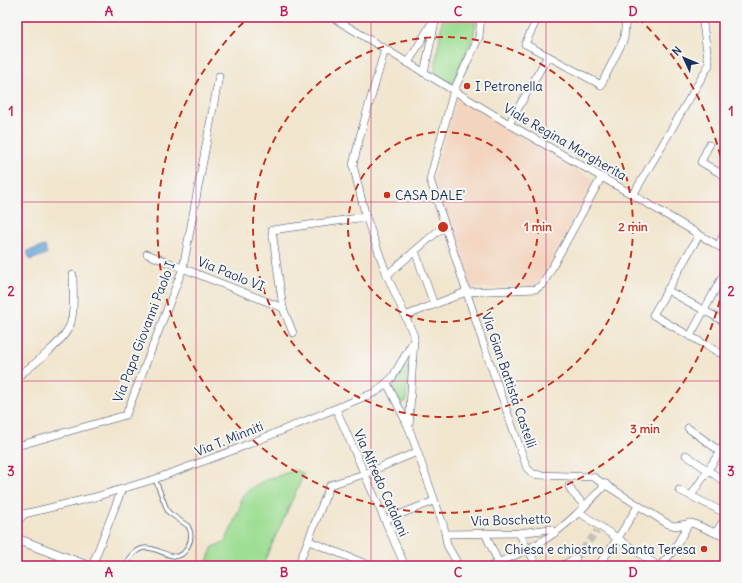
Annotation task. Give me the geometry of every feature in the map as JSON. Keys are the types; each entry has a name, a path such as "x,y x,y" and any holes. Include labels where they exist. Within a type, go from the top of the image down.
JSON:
{"street":[{"name":"Viale Regina Margherita","path":"332,17 509,124 725,250"},
{"path":"408,63 435,17"},
{"path":"424,73 435,17"},
{"name":"Via Gian Battista Castelli","path":"481,17 479,37 454,90 430,179 466,292 527,468 533,474 540,476 593,476 670,525 675,526 689,523 725,537"},
{"path":"538,17 525,44 601,85 624,39 626,17"},
{"path":"633,195 709,65 702,17"},
{"path":"385,49 360,136 353,170 366,216 387,276 414,336 409,428"},
{"path":"509,124 548,56"},
{"name":"Via Papa Giovanni Paolo I","path":"17,446 126,415 183,268 219,76"},
{"path":"709,145 701,162 725,176"},
{"path":"405,316 466,292 536,289 543,284 601,178"},
{"path":"293,333 283,308 272,230 366,216"},
{"path":"387,276 444,225"},
{"path":"718,246 725,232"},
{"path":"699,235 653,315 725,356"},
{"path":"415,251 434,305"},
{"name":"Via Paolo VI","path":"147,254 283,308"},
{"path":"690,336 725,272"},
{"path":"17,377 47,353 62,336 70,323 74,305 73,275"},
{"path":"667,290 725,322"},
{"name":"Via T. Minniti","path":"20,513 95,497 155,479 195,465 376,392 392,378 414,340"},
{"path":"387,383 409,428 446,534 447,545 459,566"},
{"name":"Via Alfredo Catalani","path":"336,409 405,566"},
{"path":"688,428 723,453"},
{"path":"691,496 707,470 723,453 725,444"},
{"path":"299,566 330,485 364,474 417,452"},
{"path":"686,455 725,482"},
{"name":"Via Boschetto","path":"446,534 519,533 550,529 554,533 579,512 606,484"},
{"path":"569,486 572,492 585,506"},
{"path":"92,566 122,489"},
{"path":"679,490 725,512"},
{"path":"385,520 434,501"},
{"path":"598,566 638,506"},
{"path":"579,512 598,529 618,538 659,566 674,550 689,523"},
{"path":"17,523 20,513"},
{"path":"715,533 725,519"},
{"path":"485,533 500,564"},
{"path":"519,533 537,566"},
{"path":"491,566 500,564 554,533"},
{"path":"17,539 87,566"},
{"path":"309,541 371,566"},
{"path":"561,566 576,558"}],"lane":[{"path":"125,566 131,555 144,548 154,549 171,556 183,554 192,536 188,526 168,512 155,479"}],"shaded area":[{"path":"457,96 594,180 541,282 536,285 468,289 433,179"}],"green space":[{"path":"443,17 476,17 474,35 452,83 434,74"},
{"path":"402,368 408,368 406,402 399,402 393,388 395,378"},
{"path":"295,470 304,474 262,566 218,566 207,561 213,547 226,541 242,502 240,501 244,494 264,481"}],"water":[{"path":"45,246 47,254 30,260 27,251"}],"tunnel":[{"path":"576,558 597,531"}],"place":[{"name":"I Petronella","path":"467,86"},
{"name":"CASA DALE'","path":"387,195"},
{"name":"Chiesa e chiostro di Santa Teresa","path":"704,549"}]}
